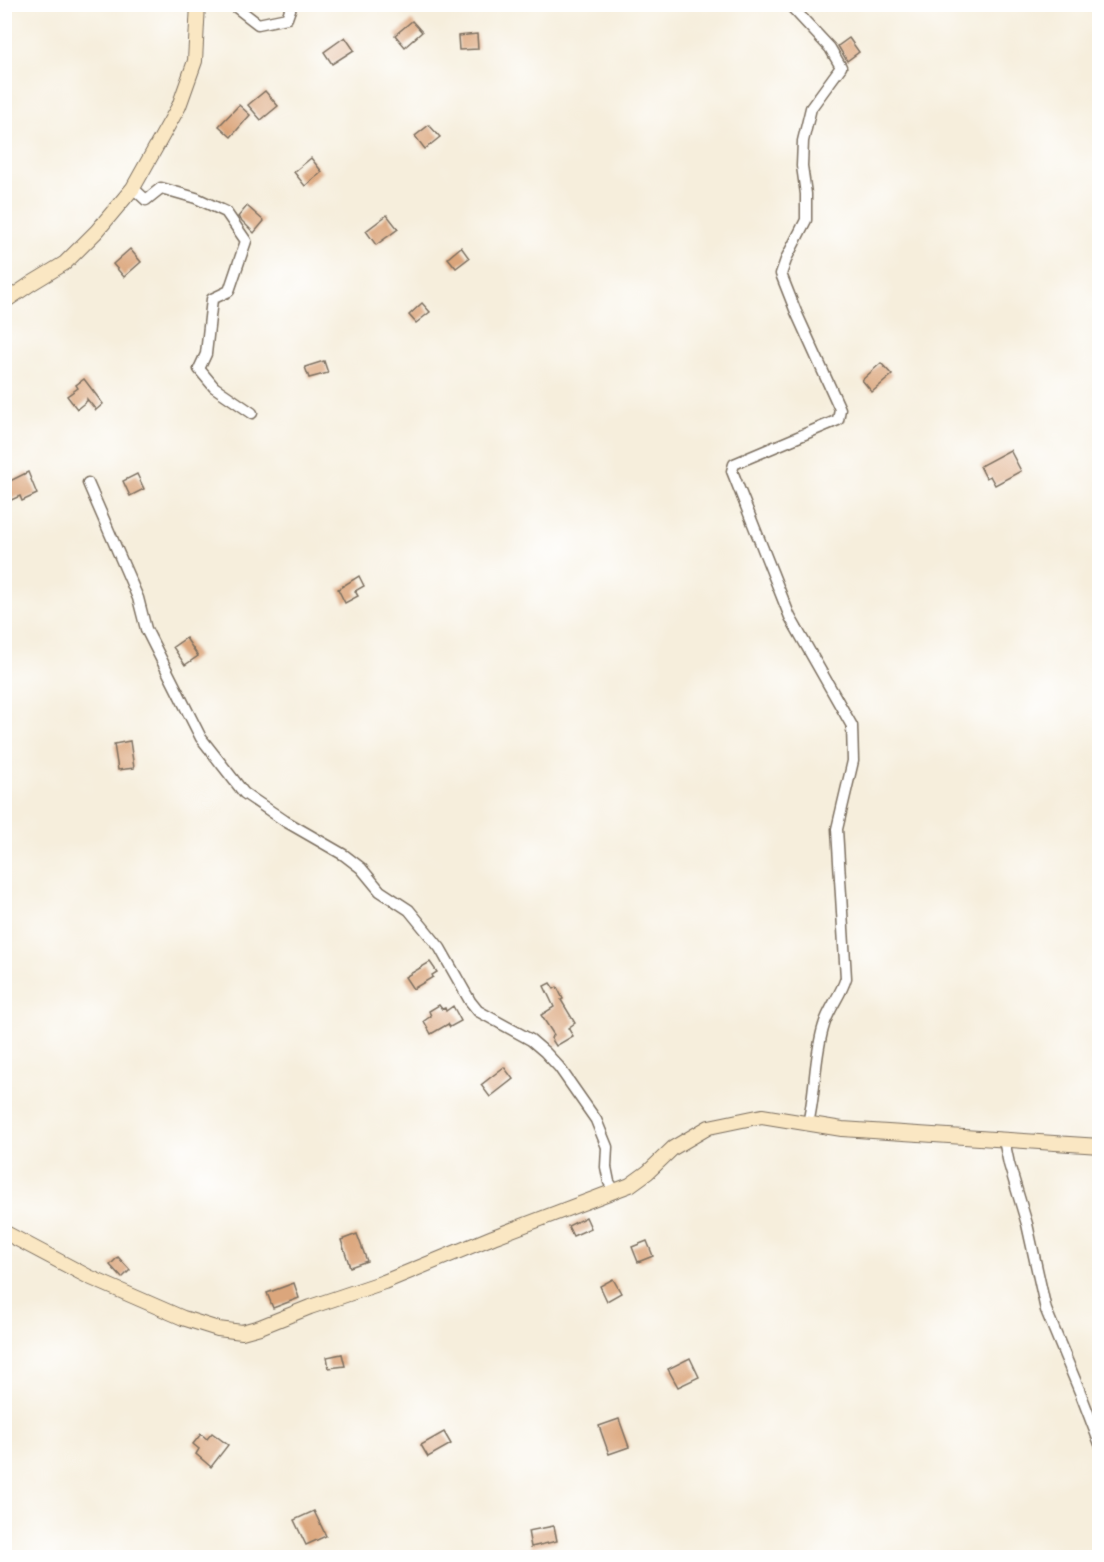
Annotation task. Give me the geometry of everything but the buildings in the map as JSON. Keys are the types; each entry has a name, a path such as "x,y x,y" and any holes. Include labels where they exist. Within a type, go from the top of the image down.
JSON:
{"main road":[{"path":"4,302 65,263 97,231 133,188 179,106 195,61 198,4"},
{"path":"4,1232 89,1277 183,1318 218,1329 242,1332 384,1282 493,1237 630,1185 648,1172 673,1148 710,1127 762,1116 842,1129 1100,1146"}],"street":[{"path":"232,4 258,24 287,18 292,4"},
{"path":"789,4 830,48 841,67 811,108 803,141 802,157 806,220 781,274 840,409 840,416 838,420 734,464 732,471 790,617 852,726 853,761 837,829 846,978 842,991 824,1022 808,1123"},
{"path":"133,188 146,200 161,188 196,198 226,212 246,241 229,291 212,299 206,354 199,369 214,387 252,413"},
{"path":"88,483 138,598 146,629 201,738 244,793 285,821 344,855 361,868 380,891 409,910 440,948 478,1011 531,1040 559,1067 596,1120 607,1147 606,1167 609,1182 615,1191"},
{"path":"1004,1140 1027,1224 1046,1310 1100,1444"}]}
